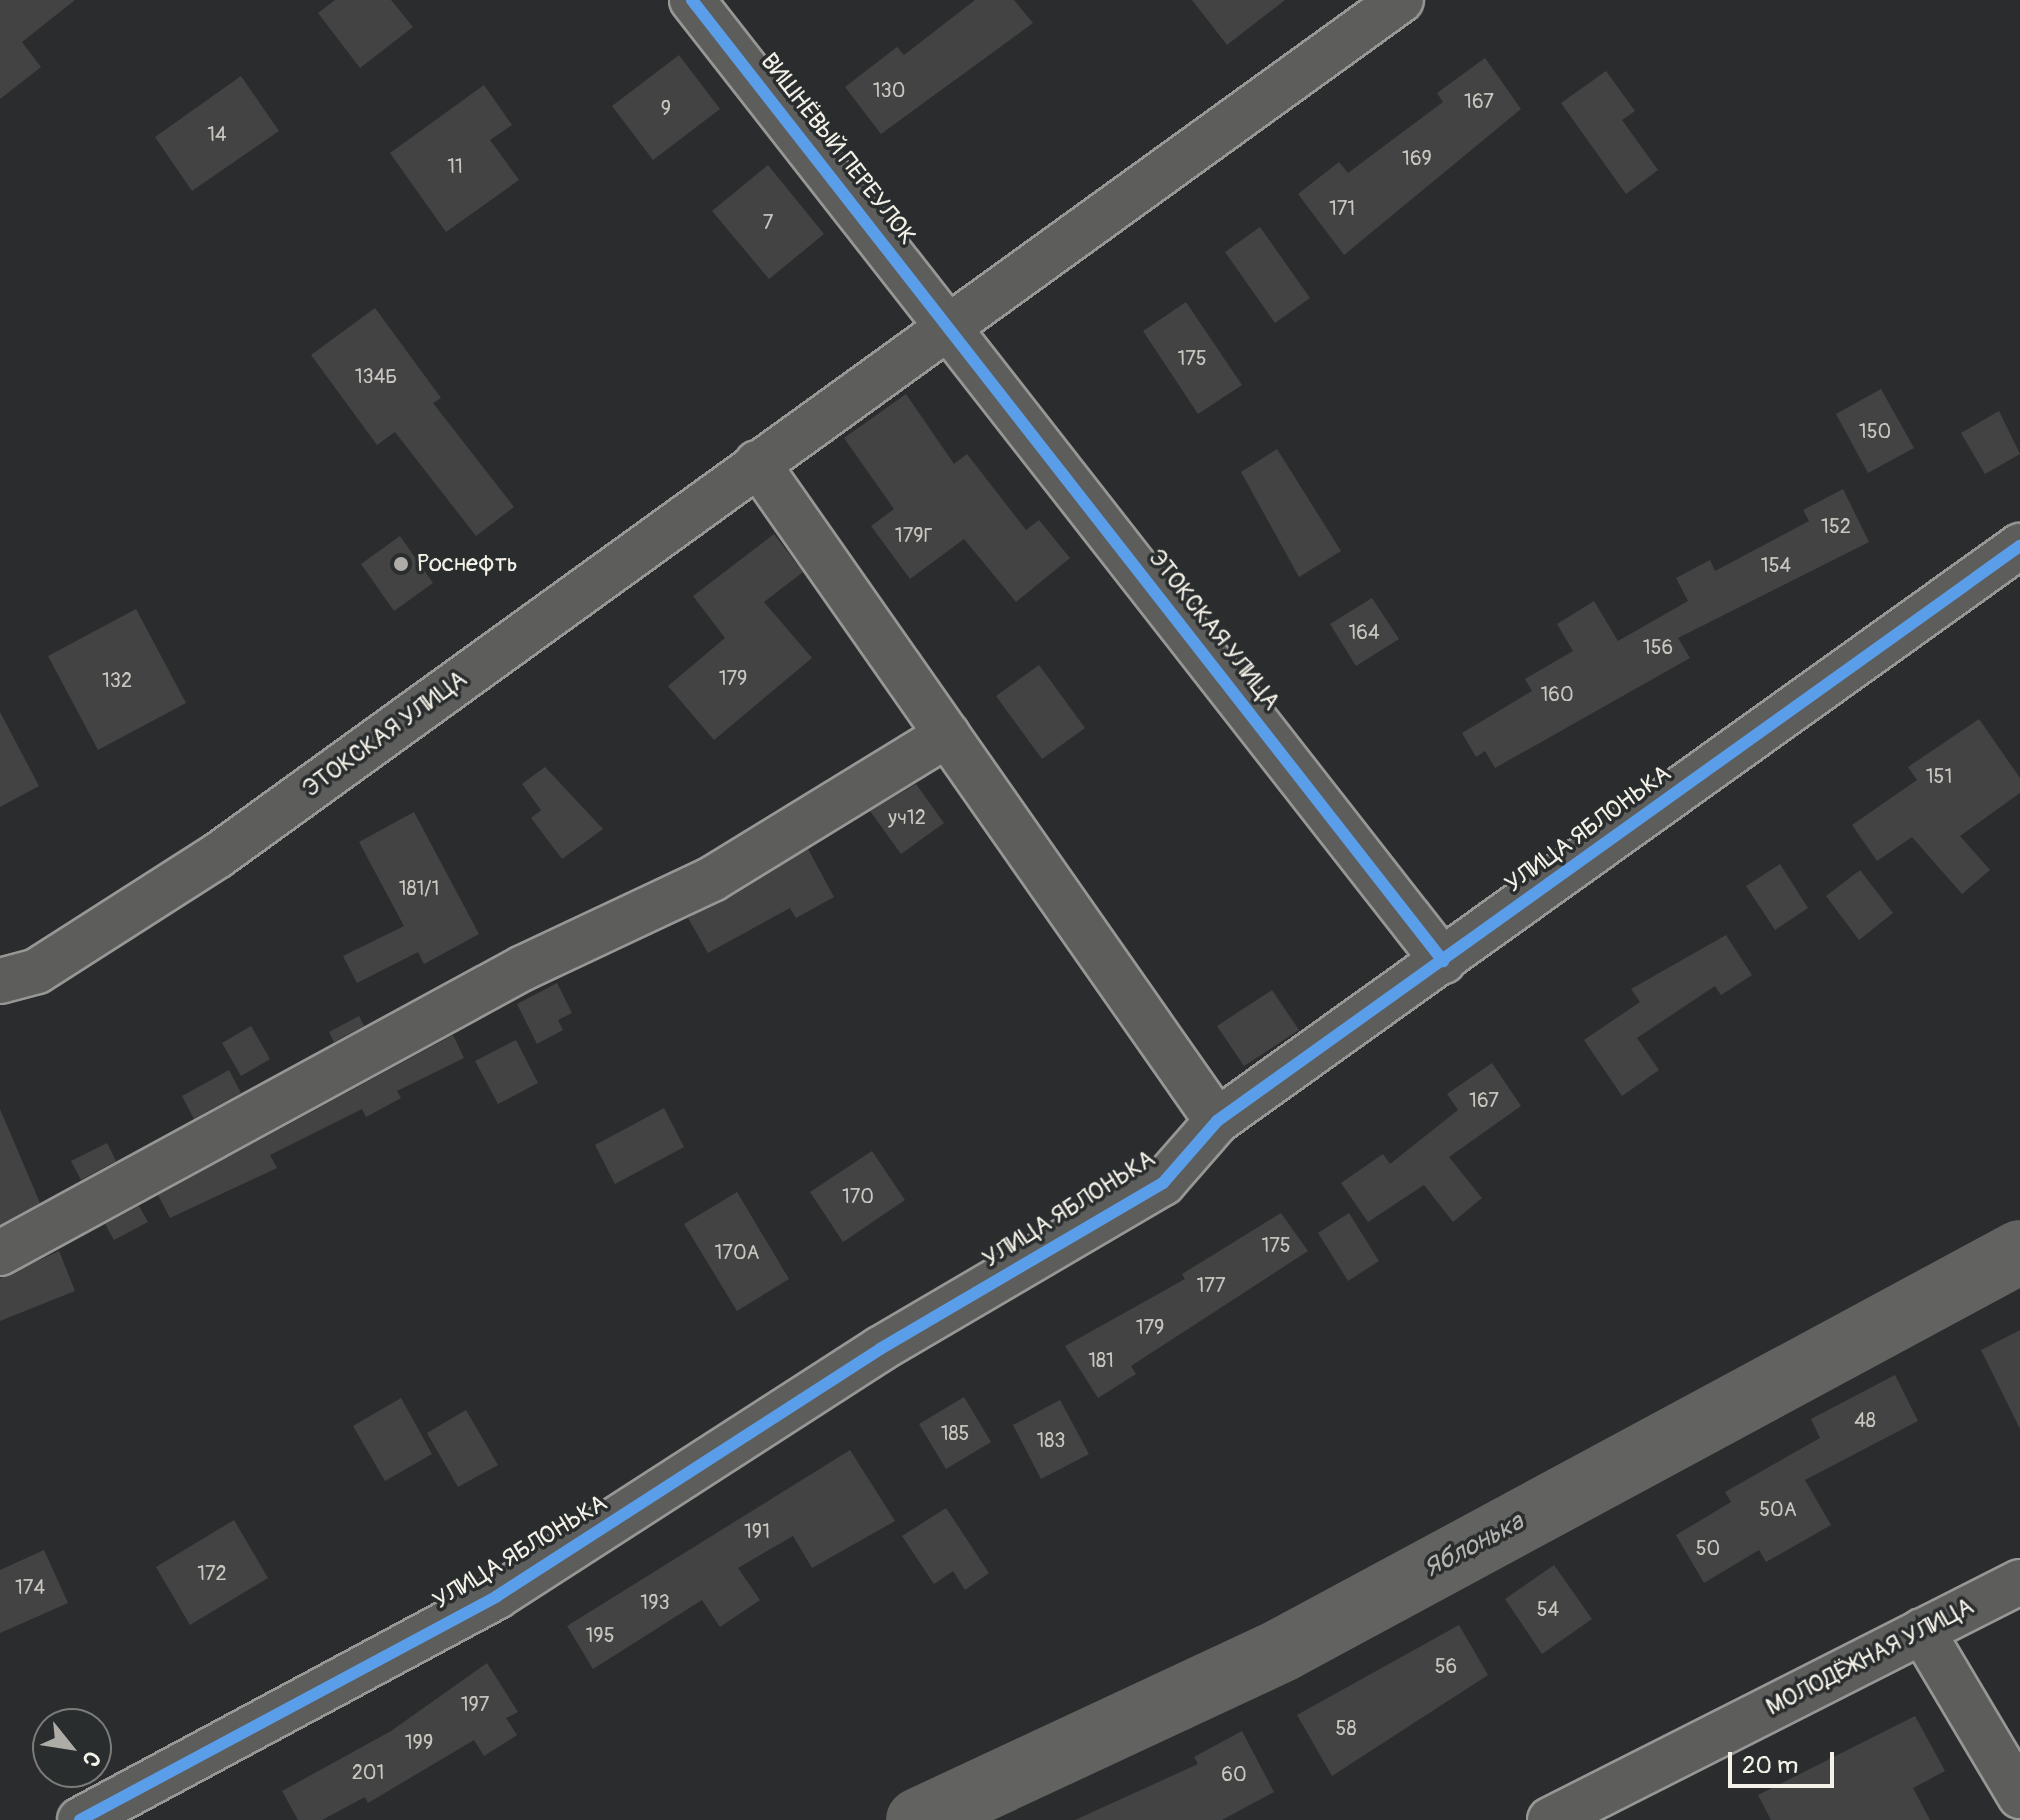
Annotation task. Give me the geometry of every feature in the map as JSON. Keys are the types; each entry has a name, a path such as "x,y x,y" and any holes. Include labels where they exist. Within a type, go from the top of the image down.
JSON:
{"street":[{"name":"ВИШНЁВЫЙ ПЕРЕУЛОК","path":"692,0 950,325"},
{"name":"ЭТОКСКАЯ УЛИЦА","path":"0,981 37,971 217,856 1401,0"},
{"name":"ЭТОКСКАЯ УЛИЦА","path":"950,325 1443,961"},
{"path":"757,463 1217,1121"},
{"name":"УЛИЦА ЯБЛОНЬКА","path":"80,1820 497,1596 880,1349 1163,1183 1217,1121 2020,546"},
{"path":"0,1253 523,968 712,879 947,735"},
{"name":"МОЛОДЁЖНАЯ УЛИЦА","path":"1550,1820 2020,1582"},
{"path":"1922,1631 2017,1781"}],"building":[{"path":"0,0 75,0 22,42 41,67 0,99"},
{"path":"335,0 391,0 413,27 360,68 318,13"},
{"path":"975,0 1014,0 1033,23 881,134 845,87 897,47 904,55"},
{"path":"1192,0 1285,0 1227,45"},
{"path":"679,55 720,109 653,160 612,106"},
{"path":"1485,58 1521,109 1344,255 1298,194 1339,162 1348,173 1443,102 1437,93"},
{"path":"1606,71 1635,111 1622,120 1658,170 1626,194 1561,103"},
{"path":"241,76 279,131 192,191 155,137"},
{"path":"484,85 512,125 490,140 519,180 446,232 390,153"},
{"path":"768,165 824,234 769,279 712,211"},
{"path":"1260,227 1310,298 1275,323 1225,252"},
{"path":"1186,302 1242,385 1198,414 1143,331"},
{"path":"375,308 441,398 433,403 514,507 476,536 395,432 377,445 311,355"},
{"path":"1881,389 1914,448 1868,473 1836,414"},
{"path":"906,394 954,464 967,454 1026,530 1039,520 1070,558 1016,602 964,539 910,579 871,526 894,509 844,438"},
{"path":"1999,411 2020,454 1985,474 1961,433"},
{"path":"1277,449 1341,551 1299,577 1241,472"},
{"path":"1843,489 1869,542 1678,638 1690,658 1495,768 1485,751 1476,757 1462,733 1532,691 1525,679 1573,651 1557,624 1594,601 1618,641 1688,601 1676,578 1710,560 1715,571 1809,521 1803,510"},
{"path":"774,534 803,572 764,602 812,658 714,740 668,686 725,638 693,596"},
{"path":"400,536 433,583 394,611 361,564"},
{"path":"1372,598 1399,639 1356,666 1330,624"},
{"path":"136,609 186,703 98,750 48,656"},
{"path":"1039,665 1085,728 1042,759 996,696"},
{"path":"0,712 39,786 0,807"},
{"path":"1979,719 2020,778 2020,793 1960,836 1990,870 1962,894 1912,837 1877,861 1852,825 1917,780 1908,767"},
{"path":"545,767 603,829 562,859 531,818 541,810 522,784"},
{"path":"916,784 944,823 901,854 870,811"},
{"path":"414,812 479,934 424,964 418,952 357,983 343,956 404,926 359,842"},
{"path":"808,849 834,897 796,918 790,908 708,953 688,918"},
{"path":"1780,864 1808,908 1775,930 1746,886"},
{"path":"1860,870 1893,913 1859,940 1826,896"},
{"path":"1726,935 1752,975 1721,995 1715,986 1637,1038 1659,1070 1622,1096 1584,1040 1640,1002 1631,989"},
{"path":"557,983 572,1013 558,1020 563,1030 537,1044 517,1004"},
{"path":"1272,990 1299,1030 1244,1066 1217,1026"},
{"path":"359,1016 364,1026 334,1042 329,1032"},
{"path":"251,1026 270,1059 241,1076 222,1043"},
{"path":"453,1035 464,1058 397,1091 401,1098 366,1117 362,1109 270,1155 277,1168 170,1218 158,1195"},
{"path":"516,1040 538,1083 498,1104 475,1061"},
{"path":"1492,1063 1521,1106 1449,1157 1482,1198 1453,1222 1424,1185 1368,1222 1341,1183 1383,1154 1390,1164 1458,1110 1447,1094"},
{"path":"229,1070 241,1093 194,1119 182,1096"},
{"path":"664,1108 684,1147 615,1184 595,1145"},
{"path":"0,1109 40,1203 0,1225"},
{"path":"107,1143 116,1161 81,1180 71,1161"},
{"path":"872,1151 905,1200 843,1242 810,1192"},
{"path":"737,1192 789,1279 737,1311 684,1224"},
{"path":"139,1206 148,1222 114,1240 105,1224"},
{"path":"1281,1213 1308,1251 1131,1366 1136,1374 1098,1398 1065,1346 1185,1279 1182,1274"},
{"path":"1349,1213 1379,1261 1348,1281 1318,1233"},
{"path":"59,1251 75,1291 0,1321 0,1278"},
{"path":"2020,1330 2020,1429 1981,1350"},
{"path":"1895,1375 1918,1421 1805,1480 1831,1525 1766,1562 1759,1550 1704,1583 1676,1535 1731,1502 1725,1492 1820,1438 1811,1419"},
{"path":"964,1397 991,1442 946,1469 919,1424"},
{"path":"401,1398 432,1454 385,1481 353,1426"},
{"path":"1060,1400 1089,1454 1041,1479 1013,1425"},
{"path":"466,1410 498,1465 458,1487 427,1433"},
{"path":"850,1450 895,1521 812,1568 793,1536 738,1568 760,1600 720,1627 702,1600 593,1669 567,1626"},
{"path":"946,1508 989,1573 965,1590 953,1571 934,1584 902,1536"},
{"path":"234,1520 268,1578 190,1625 156,1567"},
{"path":"44,1550 68,1603 0,1633 0,1570"},
{"path":"1554,1565 1592,1619 1542,1654 1505,1599"},
{"path":"1459,1625 1488,1675 1332,1776 1297,1715"},
{"path":"487,1663 518,1712 506,1718 517,1735 484,1756 474,1740 368,1803 365,1797 322,1820 298,1820 282,1791 391,1731"},
{"path":"1915,1716 1945,1771 1913,1788 1930,1820 1771,1820 1758,1795"},
{"path":"1242,1731 1274,1792 1222,1820 1075,1820 1198,1764 1194,1757"}],"waterway":[{"name":"Яблонька","path":"918,1820 1282,1650 2020,1252"}],"cycle path":[{"path":"692,0 1443,961"},
{"path":"80,1820 497,1596 880,1349 1163,1183 1217,1121 2020,546"}],"place":[{"name":"Роснефть","path":"401,564"}]}
